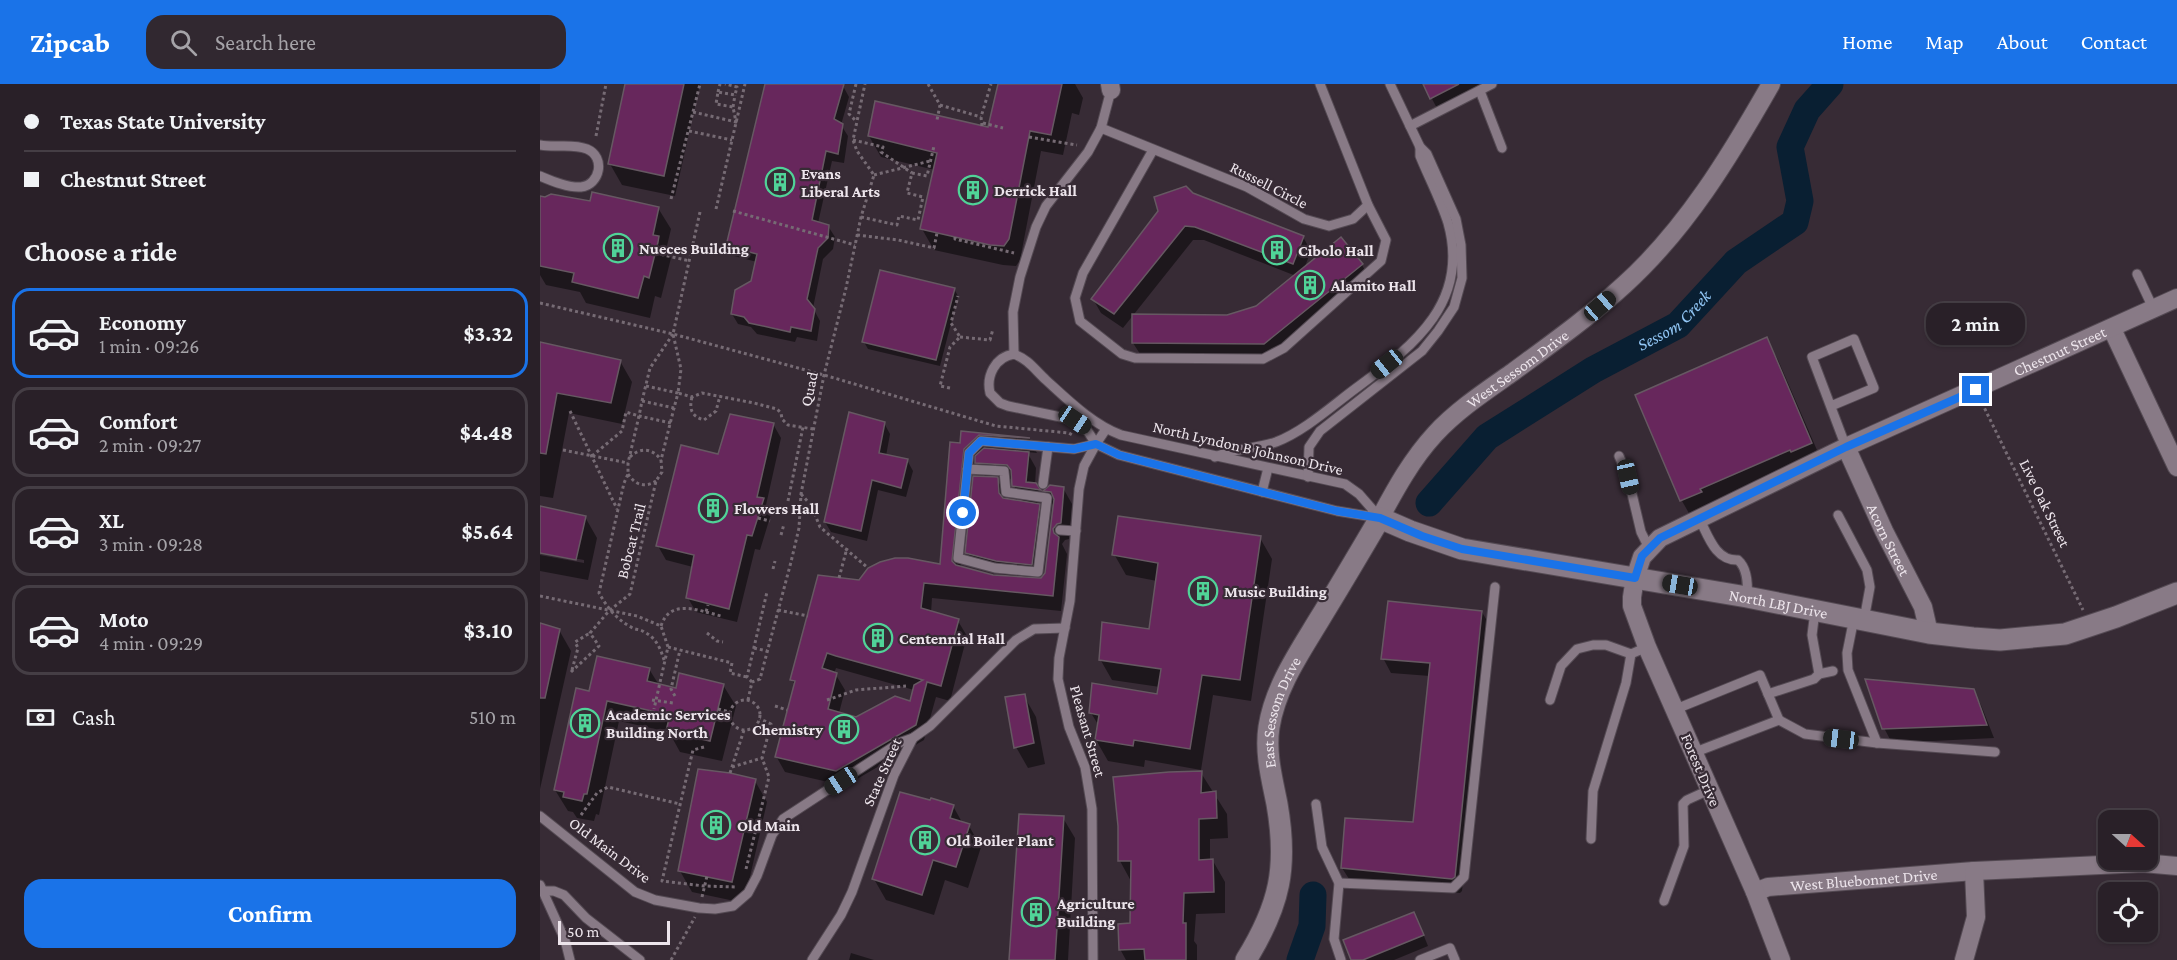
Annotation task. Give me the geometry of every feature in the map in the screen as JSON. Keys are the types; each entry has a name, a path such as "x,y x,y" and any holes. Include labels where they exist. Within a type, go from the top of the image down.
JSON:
{"street":[{"name":"West Sessom Drive","path":"1380,518 1404,475 1422,449 1444,426 1600,306 1654,256 1707,190 1771,84"},
{"name":"Chestnut Street","path":"1635,578 1642,556 1660,538 1846,447 2177,298"},
{"path":"2112,329 2176,464"},
{"name":"Acorn Street","path":"1846,447 1884,531 1923,607 1929,633"},
{"name":"North LBJ Drive","path":"1380,518 1462,549 1747,597 1929,633 2000,640 2065,634 2090,627 2177,593"},
{"name":"East Sessom Drive","path":"1246,960 1261,935 1281,877 1283,849 1268,743 1273,710 1294,661 1380,518"},
{"name":"Forest Drive","path":"1635,578 1632,606 1639,651 1676,709 1693,753 1755,892 1781,960"},
{"name":"West Bluebonnet Drive","path":"1755,892 1768,887 1974,871 2143,863 2177,866"},
{"path":"1964,960 1976,917 1974,871"}],"lane":[{"path":"1153,150 1083,273 1075,298 1080,321 1122,354 1135,358 1263,359 1284,348 1381,261 1386,240 1368,205 1320,84"},
{"path":"1308,477 1309,447 1320,431 1422,351 1454,307 1462,278 1461,245 1456,219 1390,84"},
{"path":"1410,126 1492,84"},
{"path":"1110,87 1101,128 1088,152 1046,206 1036,226 1020,277 1013,312 1014,354 1000,359 990,376 989,386 993,398 1008,406 1075,420 1085,428 1096,444 1119,455 1337,511 1380,518"},
{"path":"1480,90 1502,148"},
{"name":"Russell Circle","path":"1101,128 1247,187 1304,219 1329,226 1353,219 1368,205"},
{"path":"540,145 585,149 597,158 599,167 598,175 593,181 579,187 540,176"},
{"path":"1215,457 1228,451 1277,441 1297,431 1371,377 1419,338 1435,318 1445,297 1451,275 1453,251 1448,223 1420,156 1420,147"},
{"path":"2137,274 2153,309"},
{"path":"1831,406 1874,388 1854,339 1812,357 1846,447"},
{"name":"North Lyndon B Johnson Drive","path":"1014,354 1033,365 1072,403 1106,429 1121,435 1215,457 1345,484 1359,494 1380,518"},
{"name":"Pleasant Street","path":"1093,960 1092,808 1085,767 1069,727 1058,679 1070,601 1084,466 1106,429"},
{"path":"967,469 1004,471 1006,492 1047,498 1038,572 995,568 958,558 967,469 969,453 981,441 1074,449 1096,444"},
{"path":"1043,484 1048,447"},
{"path":"1619,456 1628,477 1641,532 1649,548"},
{"path":"1262,492 1268,468"},
{"path":"1838,515 1867,570 1870,586 1847,653 1848,670 1877,743"},
{"path":"1699,518 1716,551 1723,558 1738,560 1742,564 1748,585 1747,597"},
{"path":"1060,530 1076,531"},
{"path":"1339,884 1453,888 1464,877 1495,586"},
{"path":"1815,611 1812,635 1819,674"},
{"name":"State Street","path":"812,960 841,915 852,892 894,775 913,738 930,726 1016,640 1034,629 1065,628"},
{"path":"1550,700 1561,666 1577,650 1593,645 1606,645 1639,651 1626,683 1593,791 1591,839"},
{"path":"1768,694 1814,679 1819,674 1833,671"},
{"path":"1676,709 1760,675 1779,720 1805,734 1877,743 1995,752"},
{"path":"1693,753 1779,720"},
{"name":"Old Main Drive","path":"540,816 634,892 655,900 699,908 716,909 733,906 748,893 757,876 772,835 783,819 899,743 913,738"},
{"path":"1664,901 1684,846 1683,804 1709,790"},
{"path":"1316,804 1322,847 1339,884 1334,939 1341,960"},
{"path":"541,888 565,940 570,960"},
{"path":"541,888 564,895 586,918 640,960"},
{"path":"1420,960 1450,948 1455,960"}],"path":[{"path":"596,136 606,84"},
{"path":"671,199 700,84"},
{"path":"720,84 716,104 733,107"},
{"path":"725,84 738,86 733,107 736,122"},
{"path":"716,209 745,84"},
{"path":"856,84 849,114 856,121"},
{"path":"865,84 853,140 857,151 874,175 930,161"},
{"path":"928,84 940,105 937,120"},
{"path":"991,84 981,117 983,124 1003,128"},
{"path":"718,92 735,96"},
{"path":"940,105 981,117"},
{"path":"693,112 736,122"},
{"path":"689,131 732,140"},
{"path":"1029,137 1079,146"},
{"path":"853,140 883,147 881,152 912,173 927,176 934,146"},
{"path":"861,217 897,225 899,216 918,220 923,197 907,193 912,173"},
{"name":"Quad","path":"760,679 799,528 801,494 824,375 861,217 874,175"},
{"path":"733,211 855,245"},
{"name":"Bobcat Trail","path":"590,633 599,646 571,672 578,648 575,642 590,633 609,611 630,594 656,482 662,472 661,460 678,393 681,369 673,334 700,212"},
{"path":"857,235 898,240 934,248 937,233"},
{"path":"956,237 955,239 1014,253"},
{"path":"655,253 690,261"},
{"path":"958,296 951,323 960,337"},
{"path":"540,303 673,334 824,375 996,426 1069,433 1076,437"},
{"path":"960,337 990,340 993,329"},
{"path":"664,663 660,647 653,637 642,630 632,628 609,611 599,593 628,474 628,463 650,368 673,334"},
{"path":"950,388 940,386 950,347 960,337"},
{"path":"646,386 692,397 702,393 720,396 777,409 788,425 813,429"},
{"name":"Live Oak Street","path":"1976,390 2090,627"},
{"path":"692,397 690,406 692,414 704,420 716,411 720,396"},
{"path":"642,401 674,408"},
{"path":"570,411 618,510"},
{"path":"591,456 622,430 626,412 671,423"},
{"path":"788,501 802,427"},
{"path":"630,457 646,449 652,451 661,460"},
{"path":"563,450 628,463"},
{"path":"628,474 640,485 646,486 656,482"},
{"path":"801,494 811,505 820,527 868,568"},
{"path":"759,518 770,520"},
{"path":"782,535 784,524"},
{"path":"839,578 847,548"},
{"path":"774,569 776,561"},
{"path":"747,677 767,592"},
{"path":"540,596 637,616 661,626"},
{"path":"706,612 708,605"},
{"path":"654,709 668,647 661,626 663,619 678,608 722,615"},
{"path":"778,610 808,616"},
{"path":"706,633 717,641 723,642"},
{"path":"668,647 732,663 730,673 747,677 752,682"},
{"path":"754,648 767,651"},
{"path":"675,696 671,689 680,650"},
{"path":"752,682 760,679 765,685"},
{"path":"748,700 752,682"},
{"path":"827,700 856,690 906,686"},
{"path":"652,700 673,703"},
{"path":"748,700 759,709 760,719 754,728 739,729 731,722 730,712 739,701 748,700"},
{"path":"775,706 787,710"},
{"path":"718,710 730,712"},
{"path":"744,876 769,777 762,758 771,724 760,719"},
{"path":"730,773 744,730"},
{"path":"704,747 693,750 662,881 704,886 741,887"},
{"path":"732,767 762,758"},
{"path":"581,815 597,793 608,787 680,804"},
{"path":"671,960 699,908 707,876"}],"building":[{"path":"625,84 684,84 664,176 608,164"},
{"name":"Evans Liberal Arts","path":"765,84 844,84 834,119 843,124 838,154 826,151 812,220 829,225 828,238 818,248 807,299 815,309 811,331 791,327 790,332 749,323 744,317 731,314 735,290 751,281 757,254 726,246"},
{"name":"Derrick Hall","path":"998,84 1062,84 1051,135 1030,131 1009,239 1004,246 990,245 920,229 937,153 868,136 875,101 988,127"},
{"path":"1423,84 1459,84 1430,99"},
{"name":"Cibolo Hall","path":"1186,186 1193,193 1304,236 1293,264 1195,227 1185,226 1114,314 1091,299 1158,211 1154,197"},
{"name":"Nueces Building","path":"592,192 659,207 653,235 659,236 658,242 649,278 644,276 638,298 572,282 574,273 540,266 540,196 545,197 551,194 590,201"},
{"name":"Alamito Hall","path":"1341,237 1363,264 1264,344 1132,343 1132,314 1227,315 1256,306"},
{"path":"880,270 955,288 936,360 862,342"},
{"path":"1767,337 1812,443 1791,452 1790,450 1700,489 1702,492 1680,501 1635,395"},
{"path":"540,342 621,360 611,403 557,393 546,454 540,453"},
{"path":"849,412 885,422 879,453 908,459 901,488 872,480 861,531 824,522"},
{"name":"Flowers Hall","path":"730,414 774,423 757,497 764,498 752,536 747,535 729,609 686,598 694,555 656,546 681,445 718,454"},
{"path":"961,431 1030,438 979,435 964,449 952,561 956,565 993,575 1041,578 1045,573 1054,499 1051,492 1043,491 1050,485 1064,487 1061,523 1053,529 1059,537 1053,596 924,583 921,608 959,619 941,686 927,682 916,725 836,771 775,757 795,681 790,680 818,575 859,580 868,568 895,558 940,564 950,442 960,443","holes":["827,653 923,680 914,685 910,701 895,696 856,717 828,709 837,673 822,668"]},
{"path":"984,448 1029,452 1026,482 1036,483 1041,490 1012,486 1011,470 1007,465 975,463 975,456"},
{"path":"973,476 998,477 999,493 1003,498 1040,504 1032,565 996,561 965,553"},
{"path":"540,506 586,516 576,560 540,553"},
{"name":"Music Building","path":"1118,516 1261,536 1240,680 1202,675 1190,749 1134,740 1133,746 1095,740 1099,715 1089,713 1092,683 1157,694 1161,669 1099,660 1102,622 1149,629 1158,563 1112,555"},
{"path":"1388,601 1482,611 1455,877 1452,879 1341,868 1345,818 1413,822 1430,663 1381,659"},
{"path":"540,623 560,629 545,698 540,698"},
{"path":"597,656 650,668 647,681 676,688 679,673 724,684 710,741 666,731 670,715 607,701 587,794 584,794 582,801 563,797 564,792 554,790 576,688 589,691"},
{"path":"1865,679 1974,689 1987,725 1882,729"},
{"path":"1025,694 1034,743 1014,748 1005,697"},
{"name":"Old Main","path":"698,769 756,779 732,882 678,871"},
{"path":"1202,771 1201,793 1216,791 1217,818 1199,819 1199,860 1213,859 1214,892 1184,893 1183,923 1186,923 1186,960 1145,960 1144,949 1119,950 1118,924 1130,923 1131,861 1118,861 1118,826 1113,777"},
{"name":"Old Boiler Plant","path":"900,792 954,805 950,818 970,824 956,867 933,860 922,895 872,879"},
{"name":"Agriculture Building","path":"1019,814 1064,816 1055,960 1009,960"},
{"path":"1414,912 1424,935 1363,960 1351,960 1343,940"}],"waterway":[{"name":"Sessom Creek","path":"1429,503 1487,437 1593,370 1678,325 1736,262 1795,222 1800,201 1790,147 1807,110 1830,84"},
{"name":"Sessom Creek","path":"1300,960 1312,926 1313,895"}],"place":[{"name":"Evans Liberal Arts","path":"780,182"},
{"name":"Derrick Hall","path":"973,190"},
{"name":"Nueces Building","path":"618,248"},
{"name":"Cibolo Hall","path":"1277,250"},
{"name":"Alamito Hall","path":"1310,285"},
{"name":"Flowers Hall","path":"713,508"},
{"name":"Music Building","path":"1203,591"},
{"name":"Centennial Hall","path":"878,638"},
{"name":"Academic Services Building North","path":"585,723"},
{"name":"Chemistry","path":"844,729"},
{"name":"Old Main","path":"716,825"},
{"name":"Old Boiler Plant","path":"925,840"},
{"name":"Agriculture Building","path":"1036,912"}],"route":[{"path":"963,513 969,453 981,441 1074,449 1096,444 1119,455 1337,511 1380,518 1422,536 1462,549 1635,578 1642,556 1660,538 1846,447 1976,390"}]}
